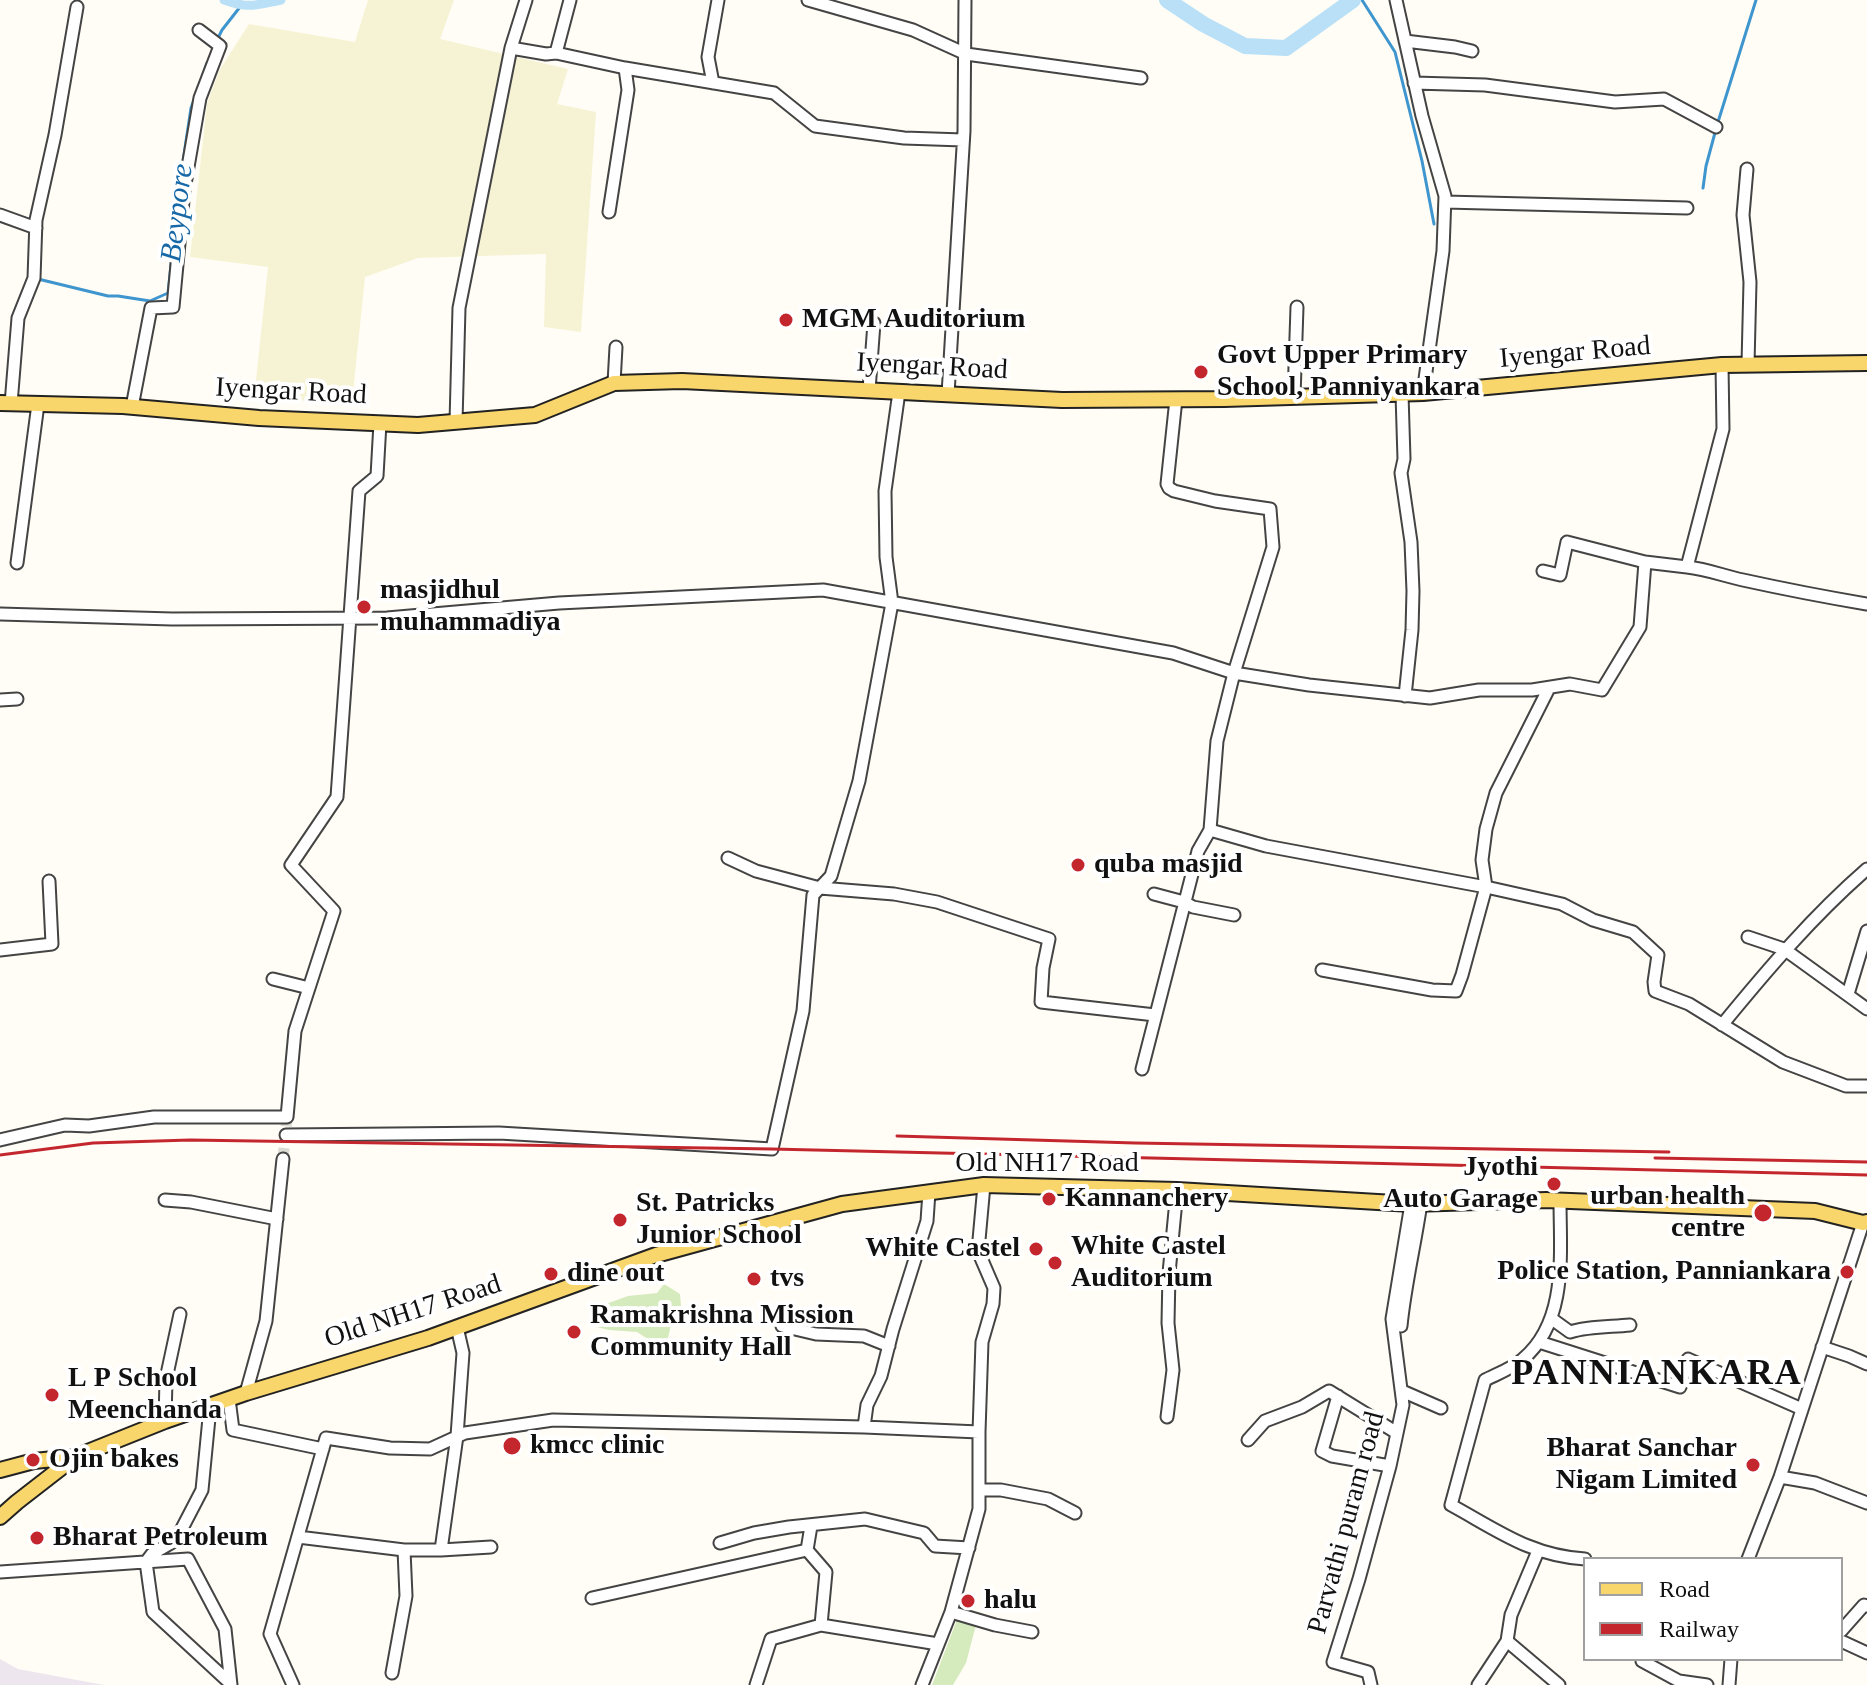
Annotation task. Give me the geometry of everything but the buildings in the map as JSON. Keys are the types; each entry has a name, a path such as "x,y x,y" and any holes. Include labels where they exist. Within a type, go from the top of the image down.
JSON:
{"main road":[{"name":"Iyengar Road","path":"6,404 132,407 259,418 418,425 535,415 614,383 682,381 1062,400 1176,399 1423,393 1722,365 1867,363"},
{"name":"Old NH17 Road","path":"0,1517 75,1457 165,1421 392,1349 656,1255 842,1204 984,1185 1177,1190 1416,1204 1560,1200 1815,1211 1866,1222"},
{"path":"0,1470 34,1461 75,1457"}],"street":[{"path":"456,422 459,308 511,48 526,0"},
{"path":"556,53 570,0"},
{"path":"713,83 708,57 718,0"},
{"path":"808,0 913,30 966,54 1141,78"},
{"path":"948,394 963,140 965,0"},
{"path":"1396,0 1422,116 1445,196 1443,251 1423,393"},
{"path":"6,404 18,318 34,278 36,228 77,7"},
{"path":"132,407 151,308 173,307 184,190 200,98 220,46 199,30"},
{"path":"1405,41 1472,51"},
{"path":"511,48 556,53 774,93 815,126 904,138 963,140"},
{"path":"609,212 628,90 625,68"},
{"path":"1414,83 1485,85 1615,102 1664,99 1716,127"},
{"path":"1747,169 1743,215 1750,282 1748,364"},
{"path":"1445,202 1687,208"},
{"path":"0,215 36,228"},
{"path":"1294,397 1297,307"},
{"path":"869,390 874,323"},
{"path":"614,383 616,347"},
{"path":"1687,567 1723,429 1722,365"},
{"path":"286,1135 499,1133 772,1149 803,1011 813,895 831,876 859,781 892,603 886,557 885,491 899,392"},
{"path":"1402,394 1404,459 1401,473 1411,542 1413,591 1405,696"},
{"path":"1142,1069 1198,851 1210,830 1217,741 1234,673 1273,547 1270,509 1215,501 1169,488 1176,399"},
{"path":"17,563 38,404"},
{"path":"0,1140 65,1125 89,1126 154,1117 287,1117 295,1031 334,911 291,865 337,797 359,491 377,476 380,423"},
{"path":"1543,571 1560,575 1567,542 1645,562 1705,569 1815,596 1867,604"},
{"path":"0,614 172,619 387,618 559,603 823,590 1173,653 1234,673 1309,685 1430,698 1479,690 1532,690 1570,684 1602,690 1640,627 1645,562"},
{"path":"1322,970 1432,990 1456,991 1486,887 1482,860 1486,829 1496,793 1549,688"},
{"path":"0,700 17,699"},
{"path":"1210,830 1266,846 1562,904 1593,920 1633,932 1658,955 1655,991 1689,1004 1783,1062 1846,1086 1867,1086"},
{"path":"728,858 756,871 820,888 894,894 937,902 1049,939 1041,1002 1155,1015"},
{"path":"1722,1025 1784,949 1867,869"},
{"path":"0,950 52,944 49,881"},
{"path":"1154,894 1193,907 1234,915"},
{"path":"1848,994 1867,931"},
{"path":"1748,937 1784,949 1867,1009"},
{"path":"273,979 309,988"},
{"path":"246,1393 266,1321 283,1159"},
{"path":"922,1685 951,1612 979,1509 982,1342 993,1304 994,1288 978,1251 984,1185"},
{"path":"1167,1417 1173,1370 1168,1311 1169,1273 1177,1190"},
{"path":"864,1427 867,1405 881,1376 927,1221 929,1192"},
{"path":"165,1200 277,1219"},
{"path":"1560,1200 1559,1277 1552,1319 1539,1342 1520,1362 1485,1380 1451,1505 1538,1551 1561,1558 1583,1559"},
{"path":"1401,1326 1407,1275 1415,1246 1416,1204"},
{"name":"Parvathi puram road","path":"1371,1685 1368,1672 1333,1662 1390,1466 1403,1405 1392,1319 1416,1204"},
{"path":"1749,1557 1780,1477 1866,1222"},
{"path":"165,1421 166,1379 180,1314"},
{"path":"1552,1319 1570,1332 1585,1327 1630,1325"},
{"path":"782,1326 816,1334 864,1336 889,1346"},
{"path":"441,1550 457,1436 463,1353 457,1327"},
{"path":"1539,1342 1680,1387 1688,1359 1802,1409"},
{"path":"1822,1347 1867,1364"},
{"path":"1248,1440 1265,1421 1302,1407 1329,1391 1397,1433"},
{"path":"1402,1391 1441,1408"},
{"path":"1338,1396 1322,1451 1332,1456 1390,1466"},
{"path":"229,1399 233,1430 323,1449"},
{"path":"208,1406 202,1490 176,1540 152,1554 146,1562 153,1612 232,1685"},
{"path":"293,1685 270,1634 326,1438 390,1448 430,1449 465,1433 553,1420 979,1432"},
{"path":"1780,1477 1815,1483 1867,1503"},
{"path":"979,1490 1001,1490 1048,1499 1075,1513"},
{"path":"720,1543 754,1533 865,1519 924,1533 935,1546 969,1548"},
{"path":"807,1550 811,1526"},
{"path":"298,1537 404,1550 491,1547"},
{"path":"392,1673 406,1596 404,1550"},
{"path":"592,1598 807,1550"},
{"path":"807,1550 826,1572 821,1625"},
{"path":"1478,1685 1507,1641 1511,1615 1538,1551"},
{"path":"0,1574 188,1559 225,1629 232,1685"},
{"path":"1843,1629 1864,1605 1867,1606"},
{"path":"951,1612 1032,1632"},
{"path":"756,1685 771,1639 821,1625 938,1644"},
{"path":"1507,1641 1559,1685"},
{"path":"1843,1642 1867,1653"},
{"path":"1642,1661 1679,1681 1707,1685"},
{"path":"1729,1685 1731,1661"}],"shaded area":[{"path":"368,0 454,0 440,39 568,69 557,104 596,112 581,332 544,327 546,254 418,258 365,277 352,402 254,399 268,267 190,257 207,104 219,71 249,24 355,42"},
{"path":"0,1659 18,1669 104,1685 0,1685"}],"green space":[{"path":"664,1284 680,1294 681,1306 686,1310 676,1324 671,1325 667,1342 661,1338 651,1341 637,1332 597,1327 600,1314 607,1314 606,1304 628,1296 657,1293"},
{"path":"958,1617 976,1625 966,1663 953,1685 932,1685"}],"waterway":[{"name":"Beypore","path":"224,0 246,5 281,0"},
{"path":"1167,0 1245,46 1286,48 1353,0"},
{"path":"1362,0 1395,52 1434,224"},
{"path":"1718,122 1756,0"},
{"name":"Beypore","path":"218,38 240,7"},
{"name":"Beypore","path":"199,86 207,63"},
{"name":"Beypore","path":"179,188 195,97"},
{"path":"1703,188 1716,129"},
{"name":"Beypore","path":"38,279 108,296 150,301 168,293 173,247"}],"tunnel":[{"path":"283,1159 287,1117"}],"railway":[{"path":"897,1136 1669,1152"},
{"path":"0,1155 93,1143 190,1140 772,1149 1867,1175"},
{"path":"1655,1158 1867,1162"}],"place":[{"name":"MGM Auditorium","path":"786,320"},
{"name":"Govt Upper Primary School, Panniyankara","path":"1201,372"},
{"name":"masjidhul muhammadiya","path":"364,607"},
{"name":"quba masjid","path":"1078,865"},
{"name":"Jyothi Auto Garage","path":"1554,1184"},
{"name":"Kannanchery","path":"1049,1199"},
{"name":"urban health centre","path":"1763,1213"},
{"name":"St. Patricks Junior School","path":"620,1220"},
{"name":"White Castel","path":"1036,1249"},
{"name":"White Castel Auditorium","path":"1055,1263"},
{"name":"Police Station, Panniankara","path":"1847,1272"},
{"name":"dine out","path":"551,1274"},
{"name":"tvs","path":"754,1279"},
{"name":"Ramakrishna Mission Community Hall","path":"574,1332"},
{"name":"L P School Meenchanda","path":"52,1395"},
{"name":"kmcc clinic","path":"512,1446"},
{"name":"Ojin bakes","path":"33,1460"},
{"name":"Bharat Sanchar Nigam Limited","path":"1753,1465"},
{"name":"Bharat Petroleum","path":"37,1538"},
{"name":"halu","path":"968,1601"}],"district":[{"name":"PANNIANKARA","path":"1657,1375"}]}
